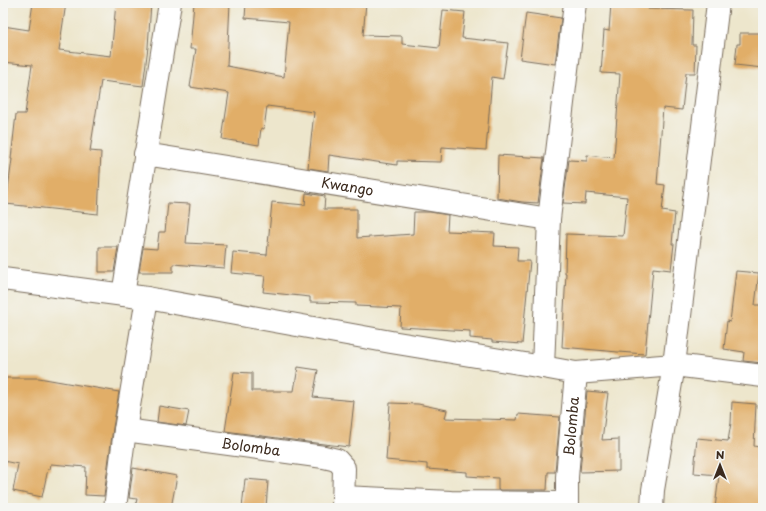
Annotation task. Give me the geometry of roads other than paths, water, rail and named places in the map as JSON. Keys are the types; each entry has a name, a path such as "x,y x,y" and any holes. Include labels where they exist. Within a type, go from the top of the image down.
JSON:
{"street":[{"path":"123,296 170,3"},
{"path":"543,366 549,219 575,3"},
{"path":"652,508 653,490 674,365 718,3"},
{"name":"Kwango","path":"146,154 549,219"},
{"path":"3,279 147,298 391,342 543,366 576,373 674,365 763,376"},
{"path":"115,508 147,298"},
{"name":"Bolomba","path":"126,430 324,457 336,460 344,468 343,503 451,502 567,506 567,477 576,373"}]}
